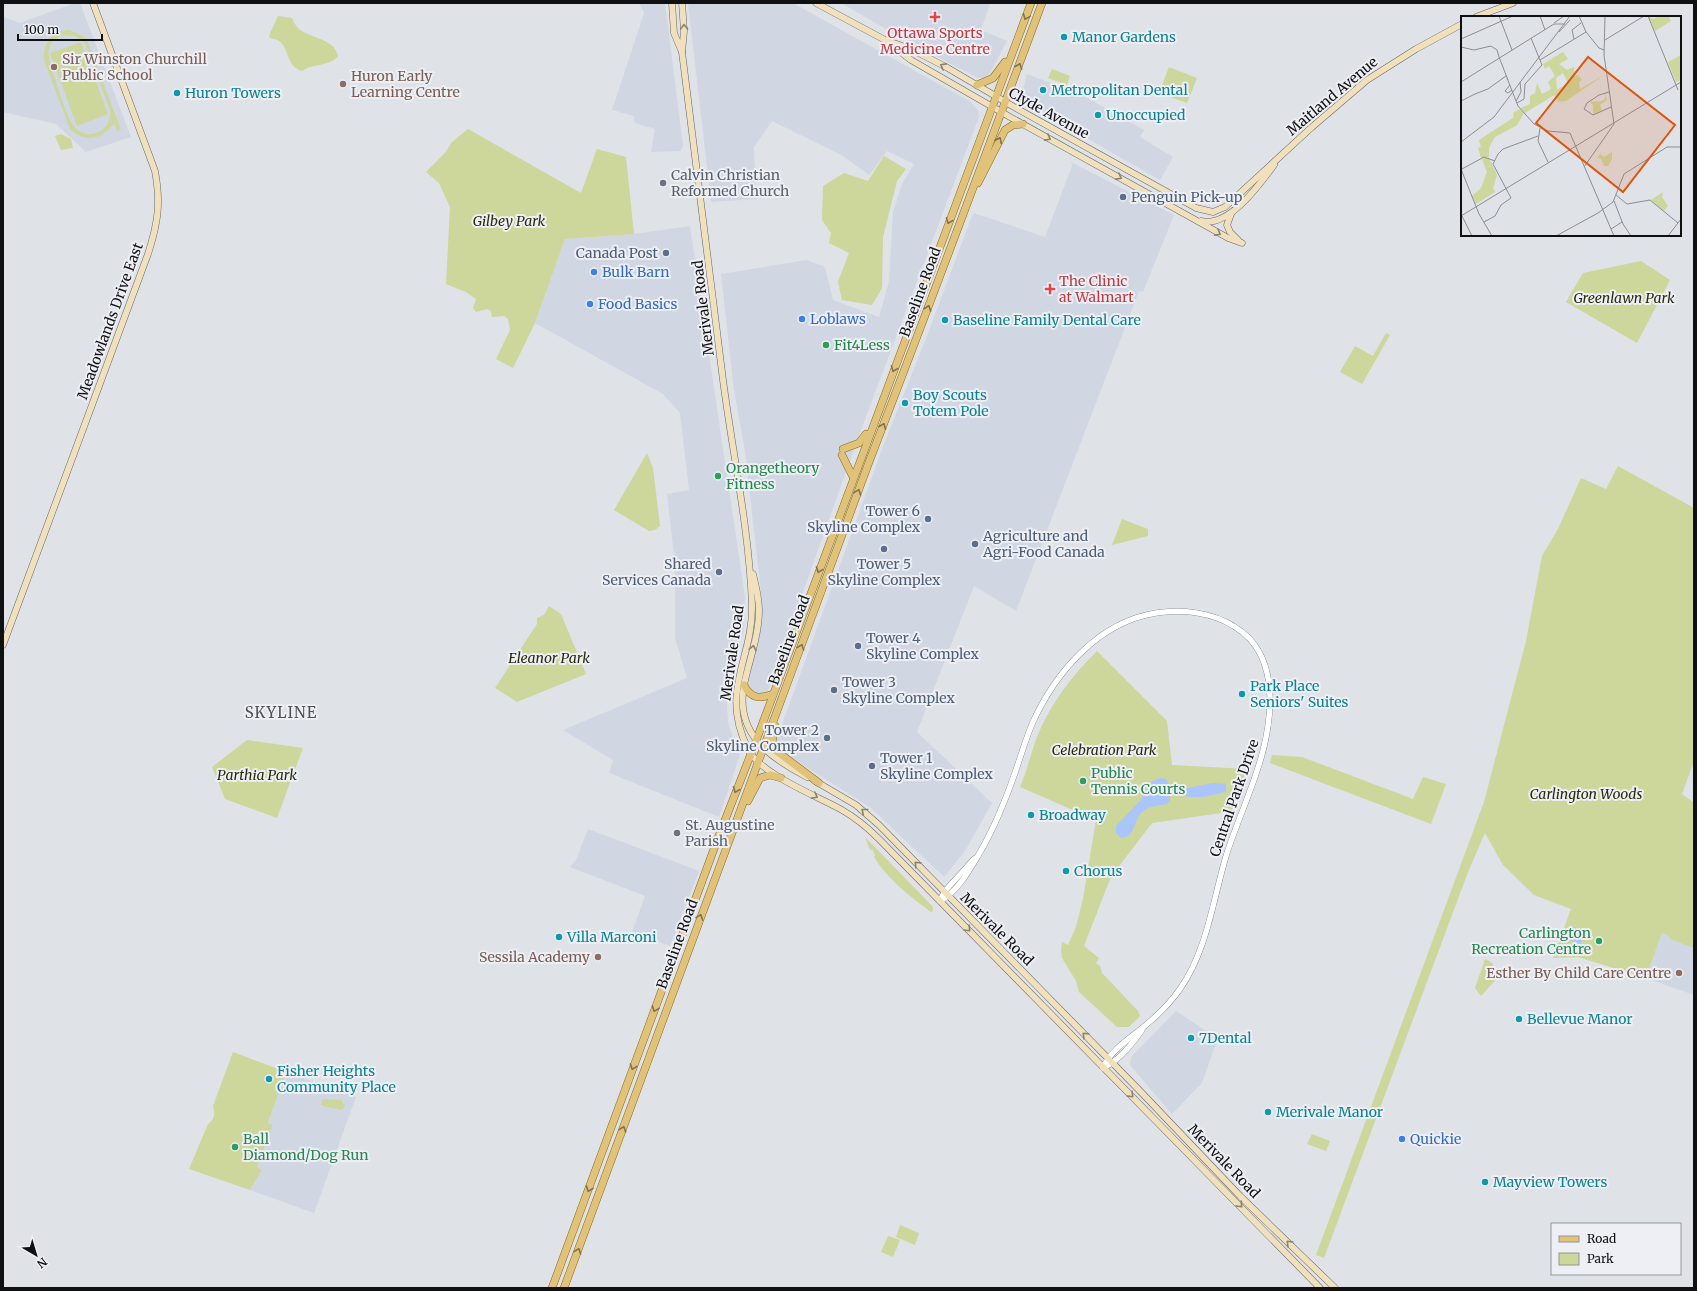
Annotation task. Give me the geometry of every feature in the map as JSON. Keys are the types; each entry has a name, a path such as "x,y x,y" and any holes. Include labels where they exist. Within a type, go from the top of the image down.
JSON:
{"main road":[{"name":"Meadowlands Drive East","path":"3,645 148,254 157,224 159,190 155,171 93,3"},
{"path":"669,3 672,21"},
{"name":"Merivale Road","path":"672,3 674,33 682,52"},
{"name":"Merivale Road","path":"682,3 684,31 682,52 724,382 741,489 750,561 751,627 736,687 735,704 740,730 750,754 781,778 842,810 860,822 886,845 1320,1288"},
{"name":"Clyde Avenue","path":"816,3 885,40 911,49 978,85 1005,102 1200,210"},
{"name":"Baseline Road","path":"552,1288 707,867 756,741 874,420 1031,3"},
{"name":"Baseline Road","path":"564,1288 762,749 869,462 915,345 1042,3"},
{"path":"1479,16 1513,3"},
{"name":"Maitland Avenue","path":"1200,210 1213,212 1225,207 1254,179 1283,155 1310,128 1367,80 1393,62 1461,25"},
{"name":"Clyde Avenue","path":"885,40 911,60 992,107 1228,238 1242,243 1230,232 1227,225 1231,213"},
{"path":"978,85 993,78 1011,53"},
{"path":"969,199 1004,130 1013,125 1023,124"},
{"name":"Maitland Avenue","path":"1195,219 1210,222 1231,213 1258,186 1283,155"},
{"path":"1139,188 1148,182"},
{"path":"904,341 915,345"},
{"path":"854,477 842,452 864,438 874,420"},
{"path":"860,458 869,462"},
{"path":"831,538 840,541"},
{"name":"Merivale Road","path":"750,561 758,594 759,611 754,646 744,685 744,714 748,727 762,749 781,763 847,799 867,814 1113,1063 1240,1196 1334,1288"},
{"path":"808,599 817,602"},
{"path":"744,685 754,697 762,698 773,694"},
{"path":"779,705 772,738 775,750 819,783"},
{"path":"737,818 760,778 770,775 781,778"},
{"path":"707,867 717,871"}],"street":[{"name":"Central Park Drive","path":"940,901 980,853 992,830 1037,713 1058,680 1092,642 1115,627 1134,618 1169,612 1193,612 1213,616 1232,625 1244,633 1261,655 1268,672 1270,721 1266,744 1227,854 1196,959 1177,994 1146,1025 1132,1044 1113,1063 1103,1068"},
{"name":"Central Park Drive","path":"1103,1068 1108,1058 1127,1039 1146,1025"}],"shaded area":[{"name":"Sir Winston Churchill Public School","path":"75,3 80,3 131,137 86,152 56,124 3,112 3,17 20,23"},
{"path":"639,3 665,3 683,145 681,151 651,152 655,129 635,123 634,116 612,110 644,13"},
{"path":"688,3 793,3 971,102 978,110 979,117 858,438 767,693 764,694 755,694 751,691 748,682 761,625 762,601 745,451 734,391 721,274 806,260 825,267 833,300 879,317 889,281 893,212 902,184 914,164 887,151 869,175 843,156 772,121 754,147 756,199 711,202"},
{"path":"841,3 990,3 981,30 1007,41 990,73 985,77 978,78 900,37"},
{"path":"1027,74 1080,94 1144,130 1140,137 1173,157 1160,180 1020,100"},
{"path":"1071,162 1174,215 1143,292 1139,291 1016,611 974,586 917,732 992,803 965,851 944,877 871,808 786,754 778,747 776,741 884,444 927,336 972,216 974,213 1045,237 1072,166"},
{"path":"690,226 745,597 744,631 728,685 727,705 728,722 737,751 740,755 719,817 609,773 613,760 563,730 687,678 675,638 675,564 667,494 689,490 680,413 663,394 535,323 565,239 634,234"},
{"path":"588,829 699,871 670,946 632,932 645,896 570,867 576,860"},
{"path":"1662,933 1694,946 1694,995 1646,978"},
{"path":"1176,1011 1203,1029 1219,1035 1202,1083 1172,1114 1130,1065 1131,1057"},
{"path":"286,1072 356,1097 314,1213 250,1190 262,1170 257,1167 273,1125 268,1123"}],"green space":[{"path":"278,16 292,18 297,27 302,31 331,45 336,50 338,56 330,62 302,71 296,68 289,59 282,43 270,38 269,36"},
{"path":"69,30 81,35 87,40 121,130 117,131 114,123 105,133 94,138 88,138 76,134 70,129 45,63 44,56 46,45 52,36","holes":["65,35 75,36 85,43 110,110 110,117 107,124 103,129 91,134 85,134 78,131 73,125 66,111 49,58 50,46 54,40"]},
{"path":"81,42 108,114 77,126 50,53"},
{"path":"1169,67 1197,78 1187,103 1159,93"},
{"path":"1052,69 1070,76 1067,85 1048,78"},
{"name":"Gilbey Park","path":"468,129 581,193 597,149 626,157 634,234 565,239 535,323 513,368 496,359 510,330 508,319 504,316 492,317 491,311 487,309 476,312 473,308 476,299 466,292 446,284 450,207 439,183 426,172 445,153 452,142"},
{"path":"61,134 71,139 73,148 61,150 55,136"},
{"path":"884,156 906,169 897,181 883,237 882,288 872,305 842,300 838,282 849,253 829,243 831,233 822,220 823,186 844,173 868,181"},
{"name":"Greenlawn Park","path":"1641,261 1670,280 1637,343 1566,302 1583,273"},
{"path":"1386,333 1390,335 1362,384 1340,372 1355,346 1373,356"},
{"path":"647,453 653,468 660,526 655,530 649,531 614,510"},
{"name":"Carlington Woods","path":"1618,466 1694,508 1694,761 1682,794 1694,803 1694,948 1670,939 1670,937 1662,933 1646,978 1578,957 1553,958 1571,909 1534,895 1503,865 1485,833 1468,872 1324,1258 1316,1255 1484,802 1526,641 1542,556 1558,529 1581,478 1606,489"},
{"path":"1122,519 1148,529 1148,536 1112,545"},
{"name":"Eleanor Park","path":"549,606 561,614 586,674 517,702 495,688 537,624 537,618 544,615"},
{"name":"Celebration Park","path":"1097,651 1167,721 1172,765 1247,769 1230,816 1221,813 1152,823 1113,874 1108,884 1084,946 1099,958 1096,963 1100,966 1102,973 1138,1011 1140,1016 1129,1027 1117,1027 1079,992 1076,981 1062,958 1062,942 1068,945 1076,927 1083,899 1096,820 1020,787 1037,737 1048,713 1070,680"},
{"name":"Parthia Park","path":"247,740 303,748 277,818 225,799 212,767"},
{"path":"1272,755 1302,757 1413,799 1423,777 1446,784 1431,824 1270,763"},
{"path":"865,837 933,907 933,911 931,912 907,894 886,873 874,857 875,855 873,850 870,850"},
{"path":"1485,959 1492,963 1499,976 1481,996 1475,988"},
{"path":"233,1052 286,1072 268,1123 273,1125 257,1167 262,1170 250,1190 189,1169 208,1124 213,1118 213,1106"},
{"path":"323,1099 341,1100 345,1106 342,1110 323,1106 321,1105"},
{"path":"1312,1134 1330,1141 1326,1151 1307,1144"},
{"path":"900,1225 919,1233 915,1245 896,1237"},
{"path":"888,1236 900,1240 893,1257 881,1252"}],"water":[{"path":"1161,778 1166,779 1170,787 1170,800 1167,804 1147,809 1141,813 1138,816 1132,832 1126,837 1121,838 1116,833 1116,826 1140,801 1152,781"},
{"path":"1213,783 1226,784 1226,792 1203,797 1187,797 1184,790 1187,788"},
{"path":"1572,926 1584,932 1583,935 1585,936 1580,944 1567,939"}],"place":[{"name":"Ottawa Sports Medicine Centre","path":"935,17"},
{"name":"Manor Gardens","path":"1064,37"},
{"name":"Sir Winston Churchill Public School","path":"54,67"},
{"name":"Huron Early Learning Centre","path":"343,84"},
{"name":"Metropolitan Dental","path":"1043,90"},
{"name":"Huron Towers","path":"177,93"},
{"name":"Unoccupied","path":"1098,115"},
{"name":"Calvin Christian Reformed Church","path":"663,183"},
{"name":"Penguin Pick-up","path":"1123,197"},
{"name":"Canada Post","path":"666,253"},
{"name":"Bulk Barn","path":"594,272"},
{"name":"The Clinic at Walmart","path":"1050,289"},
{"name":"Food Basics","path":"590,304"},
{"name":"Loblaws","path":"802,319"},
{"name":"Baseline Family Dental Care","path":"945,320"},
{"name":"Fit4Less","path":"826,345"},
{"name":"Boy Scouts Totem Pole","path":"905,403"},
{"name":"Orangetheory Fitness","path":"718,476"},
{"name":"Tower 6 Skyline Complex","path":"928,519"},
{"name":"Agriculture and Agri-Food Canada","path":"975,544"},
{"name":"Tower 5 Skyline Complex","path":"884,549"},
{"name":"Shared Services Canada","path":"719,572"},
{"name":"Tower 4 Skyline Complex","path":"858,646"},
{"name":"Tower 3 Skyline Complex","path":"834,690"},
{"name":"Park Place Seniors' Suites","path":"1242,694"},
{"name":"Tower 2 Skyline Complex","path":"827,738"},
{"name":"Tower 1 Skyline Complex","path":"872,766"},
{"name":"Public Tennis Courts","path":"1083,781"},
{"name":"Broadway","path":"1031,815"},
{"name":"St. Augustine Parish","path":"677,833"},
{"name":"Chorus","path":"1066,871"},
{"name":"Villa Marconi","path":"559,937"},
{"name":"Carlington Recreation Centre","path":"1599,941"},
{"name":"Sessila Academy","path":"598,957"},
{"name":"Esther By Child Care Centre","path":"1679,973"},
{"name":"Bellevue Manor","path":"1519,1019"},
{"name":"7Dental","path":"1191,1038"},
{"name":"Fisher Heights Community Place","path":"269,1079"},
{"name":"Merivale Manor","path":"1268,1112"},
{"name":"Quickie","path":"1402,1139"},
{"name":"Ball Diamond/Dog Run","path":"235,1147"},
{"name":"Mayview Towers","path":"1485,1182"}],"district":[{"name":"SKYLINE","path":"281,712"}]}
